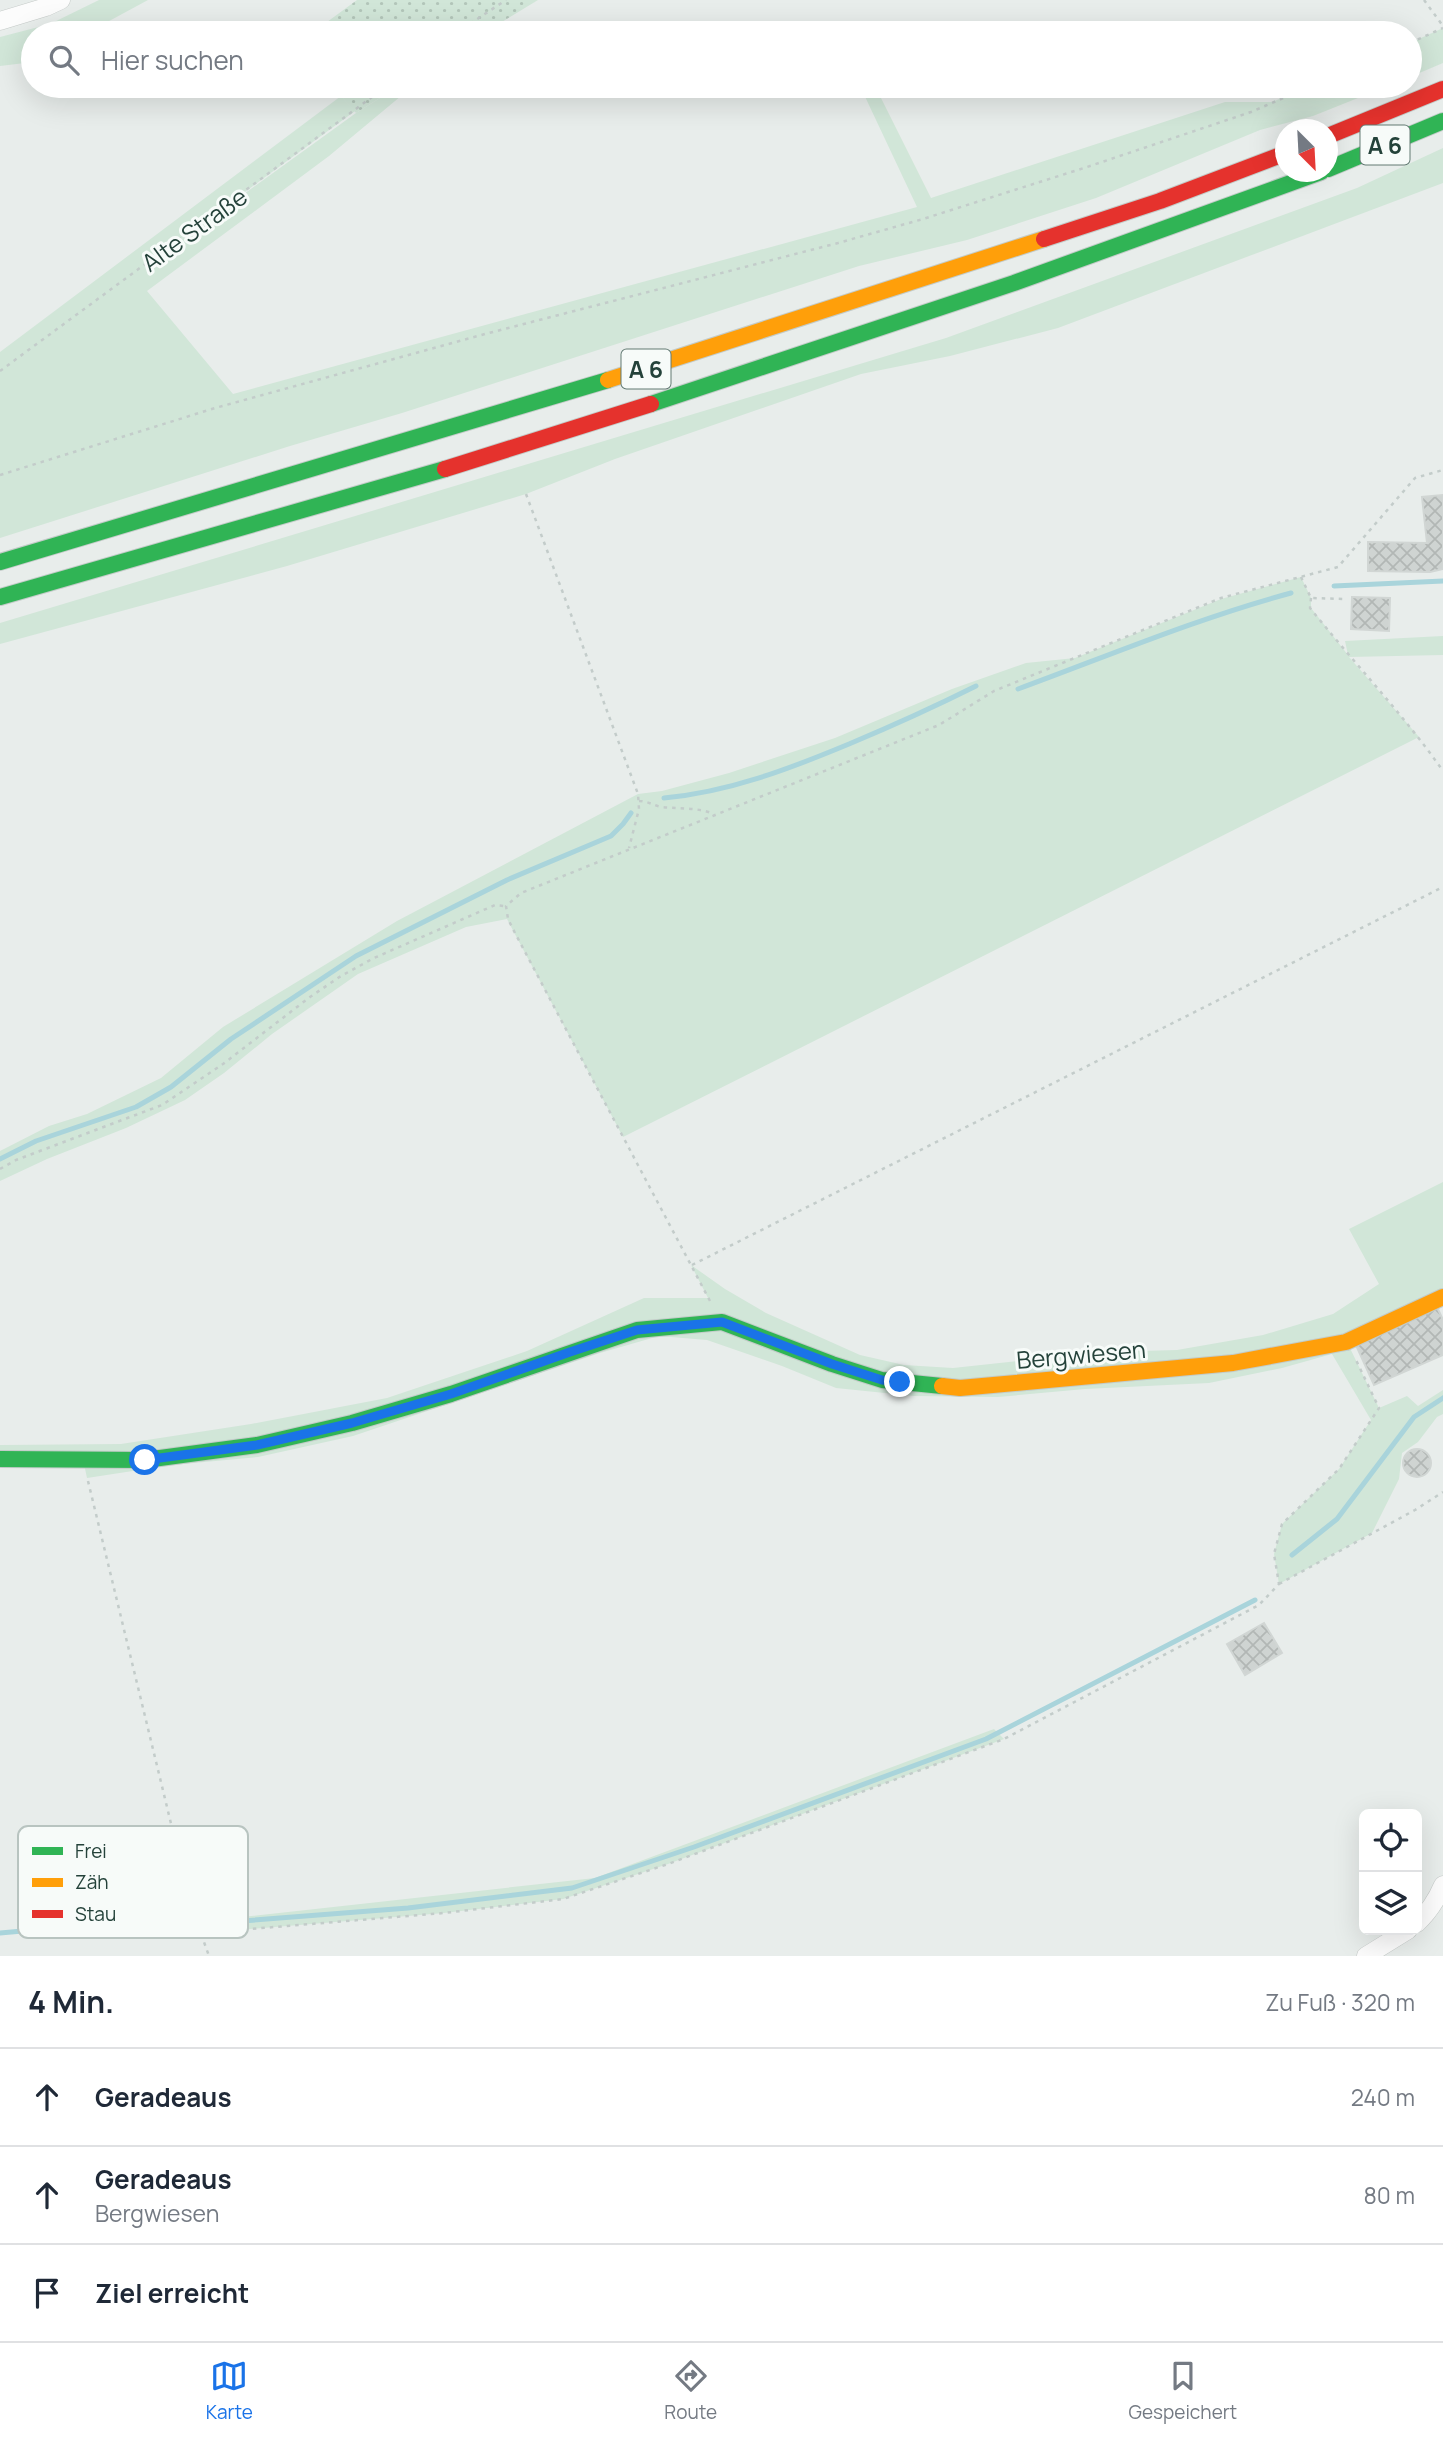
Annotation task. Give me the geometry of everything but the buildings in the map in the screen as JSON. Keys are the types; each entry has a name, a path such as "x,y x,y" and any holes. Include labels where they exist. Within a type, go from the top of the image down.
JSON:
{"main road":[{"name":"A 6","path":"1422,98 1443,89"},
{"name":"A 6","path":"1338,132 1421,98"},
{"name":"A 6","path":"1338,165 1443,121"},
{"name":"A 6","path":"0,562 670,361 1160,201 1275,157"},
{"name":"A 6","path":"0,597 477,460 630,411 1014,283 1293,182"},
{"name":"Bergwiesen","path":"722,1322 882,1380 960,1388 1233,1363 1346,1342 1443,1297"},
{"path":"0,1459 145,1460 257,1445 352,1423 451,1394 637,1330 722,1322"}],"street":[{"path":"0,21 61,0"},
{"path":"1422,1918 1438,1897 1443,1885"},
{"path":"1366,1956 1400,1935"}],"path":[{"path":"474,21 506,0"},
{"path":"1422,37 1443,27 1424,0"},
{"name":"Alte Straße","path":"0,371 371,98"},
{"path":"0,475 241,401 923,219 1087,167 1238,116 1282,98"},
{"path":"0,1168 162,1105 214,1070 310,997 374,958 495,905 506,906 521,893 912,737 939,725 994,691 1221,598 1338,567 1415,478 1443,470"},
{"path":"526,494 638,794 639,809 629,849"},
{"path":"1301,577 1311,598 1310,608 1419,737 1443,771"},
{"path":"1311,598 1344,599"},
{"path":"639,802 704,810 714,814"},
{"path":"691,1265 1443,887"},
{"path":"506,906 508,919 515,933 722,1322"},
{"path":"1279,1584 1274,1554 1282,1524 1339,1469 1379,1408 1346,1342"},
{"path":"83,1459 172,1826"},
{"path":"248,1929 444,1913 563,1899 668,1864 1004,1739 1259,1605 1279,1584 1443,1492"},
{"path":"204,1938 209,1956"}],"green space":[{"path":"99,0 148,0 109,21 56,21"},
{"path":"357,0 538,0 504,21 328,21"},
{"path":"1443,28 1443,63 1422,72 1422,38"},
{"path":"21,32 21,63 0,66 0,37"},
{"path":"338,98 343,98 355,111 151,261 356,113 380,98 399,98 329,156 147,291 233,394 917,207 866,98 881,98 931,198 1225,102 1272,102 1282,98 1358,98 1302,119 1275,119 1275,126 1096,198 967,240 859,266 402,413 0,538 0,352"},
{"path":"343,98 380,98 356,113"},
{"path":"1443,148 1443,183 1058,328 950,356 861,374 615,459 526,494 287,566 0,644 0,623 946,338 1357,188"},
{"path":"1301,577 1311,598 1311,608 1348,655 1345,641 1443,636 1443,655 1349,657 1419,737 623,1137 507,919 466,927 358,974 272,1034 185,1100 0,1181 0,1151 49,1126 87,1114 161,1078 223,1027 397,921 638,794 662,791 729,773 835,738 952,689 1026,663 1075,658 1221,599"},
{"path":"1443,1182 1443,1297 1347,1342 1379,1408 1407,1396 1418,1406 1443,1390 1443,1414 1437,1417 1418,1442 1402,1453 1399,1479 1372,1533 1279,1584 1274,1554 1282,1524 1339,1469 1371,1420 1332,1354 1282,1368 1209,1383 1085,1389 998,1397 914,1396 836,1388 707,1340 659,1336 600,1353 353,1436 258,1457 172,1465 87,1478 83,1459 0,1459 0,1445 121,1444 251,1424 387,1398 527,1351 644,1298 708,1298 691,1265 766,1313 860,1355 904,1365 953,1368 1104,1352 1177,1350 1263,1335 1333,1314 1379,1284 1349,1229"},
{"path":"994,1729 1004,1739 668,1864 563,1899 444,1913 248,1929 248,1916 595,1878"}],"waterway":[{"path":"1334,586 1443,581"},
{"path":"1018,689 1187,626 1291,593"},
{"path":"664,798 712,791 781,770 881,730 976,686"},
{"path":"0,1159 36,1141 136,1107 171,1087 231,1039 356,956 507,880 611,836 631,813"},
{"path":"1292,1555 1337,1519 1414,1417 1443,1398"},
{"path":"248,1921 408,1908 572,1888 694,1847 986,1739 1255,1600"},
{"path":"0,1933 18,1931"}],"traffic: fast":[{"path":"1338,165 1443,121"},
{"path":"651,404 1014,283 1293,182"},
{"path":"0,562 608,380"},
{"path":"0,597 445,469"},
{"path":"0,1459 145,1460 257,1445 352,1423 451,1394 637,1330 722,1322 882,1380 942,1386"}],"traffic: slow":[{"path":"608,380 1044,239"},
{"path":"942,1386 960,1388 1233,1363 1346,1342 1443,1297"}],"traffic: jam":[{"path":"1422,98 1443,89"},
{"path":"1338,132 1421,98"},
{"path":"1044,239 1160,201 1275,157"},
{"path":"445,469 651,404"}],"route":[{"path":"145,1460 257,1445 352,1423 451,1394 637,1330 722,1322 832,1364 882,1380 900,1382"}]}
